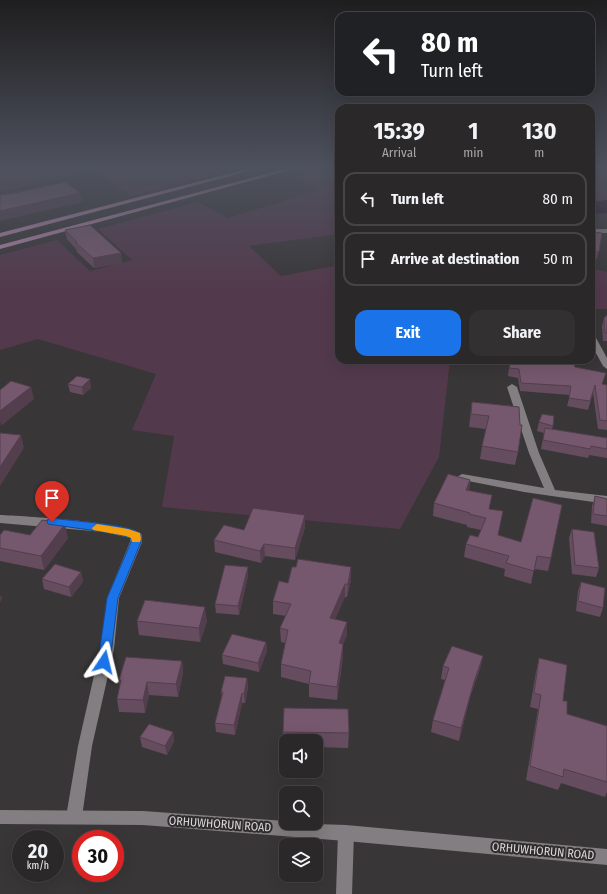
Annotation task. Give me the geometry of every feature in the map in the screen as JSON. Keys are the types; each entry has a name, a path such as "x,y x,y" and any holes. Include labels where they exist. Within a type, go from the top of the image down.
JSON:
{"main road":[{"path":"0,235 93,211"},
{"path":"0,247 135,211"}],"street":[{"path":"595,231 607,231"},
{"path":"595,344 607,366"},
{"path":"512,387 534,453 551,493"},
{"path":"462,477 524,489 607,500"},
{"path":"0,519 36,520 111,529 128,532 136,536 136,542 113,598 106,649 85,746 74,817"},
{"name":"ORHUWHORUN ROAD","path":"0,816 143,818 346,833 607,857"},
{"path":"344,894 346,833"}],"shaded area":[{"path":"166,211 214,211 228,218 252,211 335,211 335,235 249,246 281,276 335,266 335,364 450,364 439,457 400,529 162,507 174,436 132,430 156,374 38,339 0,350 0,255 57,240 90,271 132,260 98,229"},
{"path":"595,211 607,211 607,213 595,214"},
{"path":"595,269 607,272 607,309 595,309"}],"building":[{"path":"90,225 121,253 93,258 75,242 77,242 65,230"},
{"path":"595,232 602,233 599,252 595,252"},
{"path":"607,315 607,333 605,333 604,318"},
{"path":"510,364 574,364 575,367 606,373 602,384 607,385 607,421 600,420 595,385 590,401 569,398 571,386 521,383 519,369 509,368"},
{"path":"77,376 90,379 82,387 68,384"},
{"path":"11,381 31,387 0,411 0,390"},
{"path":"472,402 519,407 520,425 522,425 518,452 482,446 489,416 471,414"},
{"path":"542,414 554,416 553,426 539,422"},
{"path":"545,428 607,438 607,449 591,446 590,449 543,440"},
{"path":"0,433 21,435 0,467"},
{"path":"448,474 470,480 466,490 492,495 489,509 503,511 498,535 521,542 533,498 562,505 551,558 537,556 534,571 506,563 509,556 466,544 470,535 478,537 486,518 434,503"},
{"path":"595,496 607,499 607,516 593,514"},
{"path":"253,508 305,515 295,548 264,544 260,551 214,540 224,525 244,530"},
{"path":"42,520 65,524 41,556 0,548 0,535 4,530 30,535"},
{"path":"572,529 594,532 599,568 575,565"},
{"path":"298,559 351,567 348,584 345,584 330,618 347,622 339,643 343,644 337,687 309,683 311,671 281,664 288,630 280,628 291,604 273,601 279,581 288,583 292,567 296,567"},
{"path":"55,564 81,572 69,587 42,579"},
{"path":"225,565 248,567 238,606 215,604"},
{"path":"581,582 605,588 603,608 578,601"},
{"path":"145,600 205,607 199,628 137,621"},
{"path":"232,634 266,642 258,663 222,655"},
{"path":"452,646 483,656 461,728 433,720 449,668 443,666"},
{"path":"126,657 182,661 176,684 147,682 143,700 117,699 121,680 119,680"},
{"path":"539,658 567,665 563,701 567,701 567,714 607,726 607,782 564,769 563,777 530,766 541,695 534,693"},
{"path":"225,676 247,678 244,694 242,693 234,725 215,723 223,692 221,692"},
{"path":"284,708 348,709 349,733 283,732"},
{"path":"149,724 173,732 165,746 140,737"}],"slow traffic":[{"path":"97,528 128,532 136,536 136,539"}],"route":[{"path":"52,522 111,529 128,532 136,536 136,542 113,598 104,662"}]}
